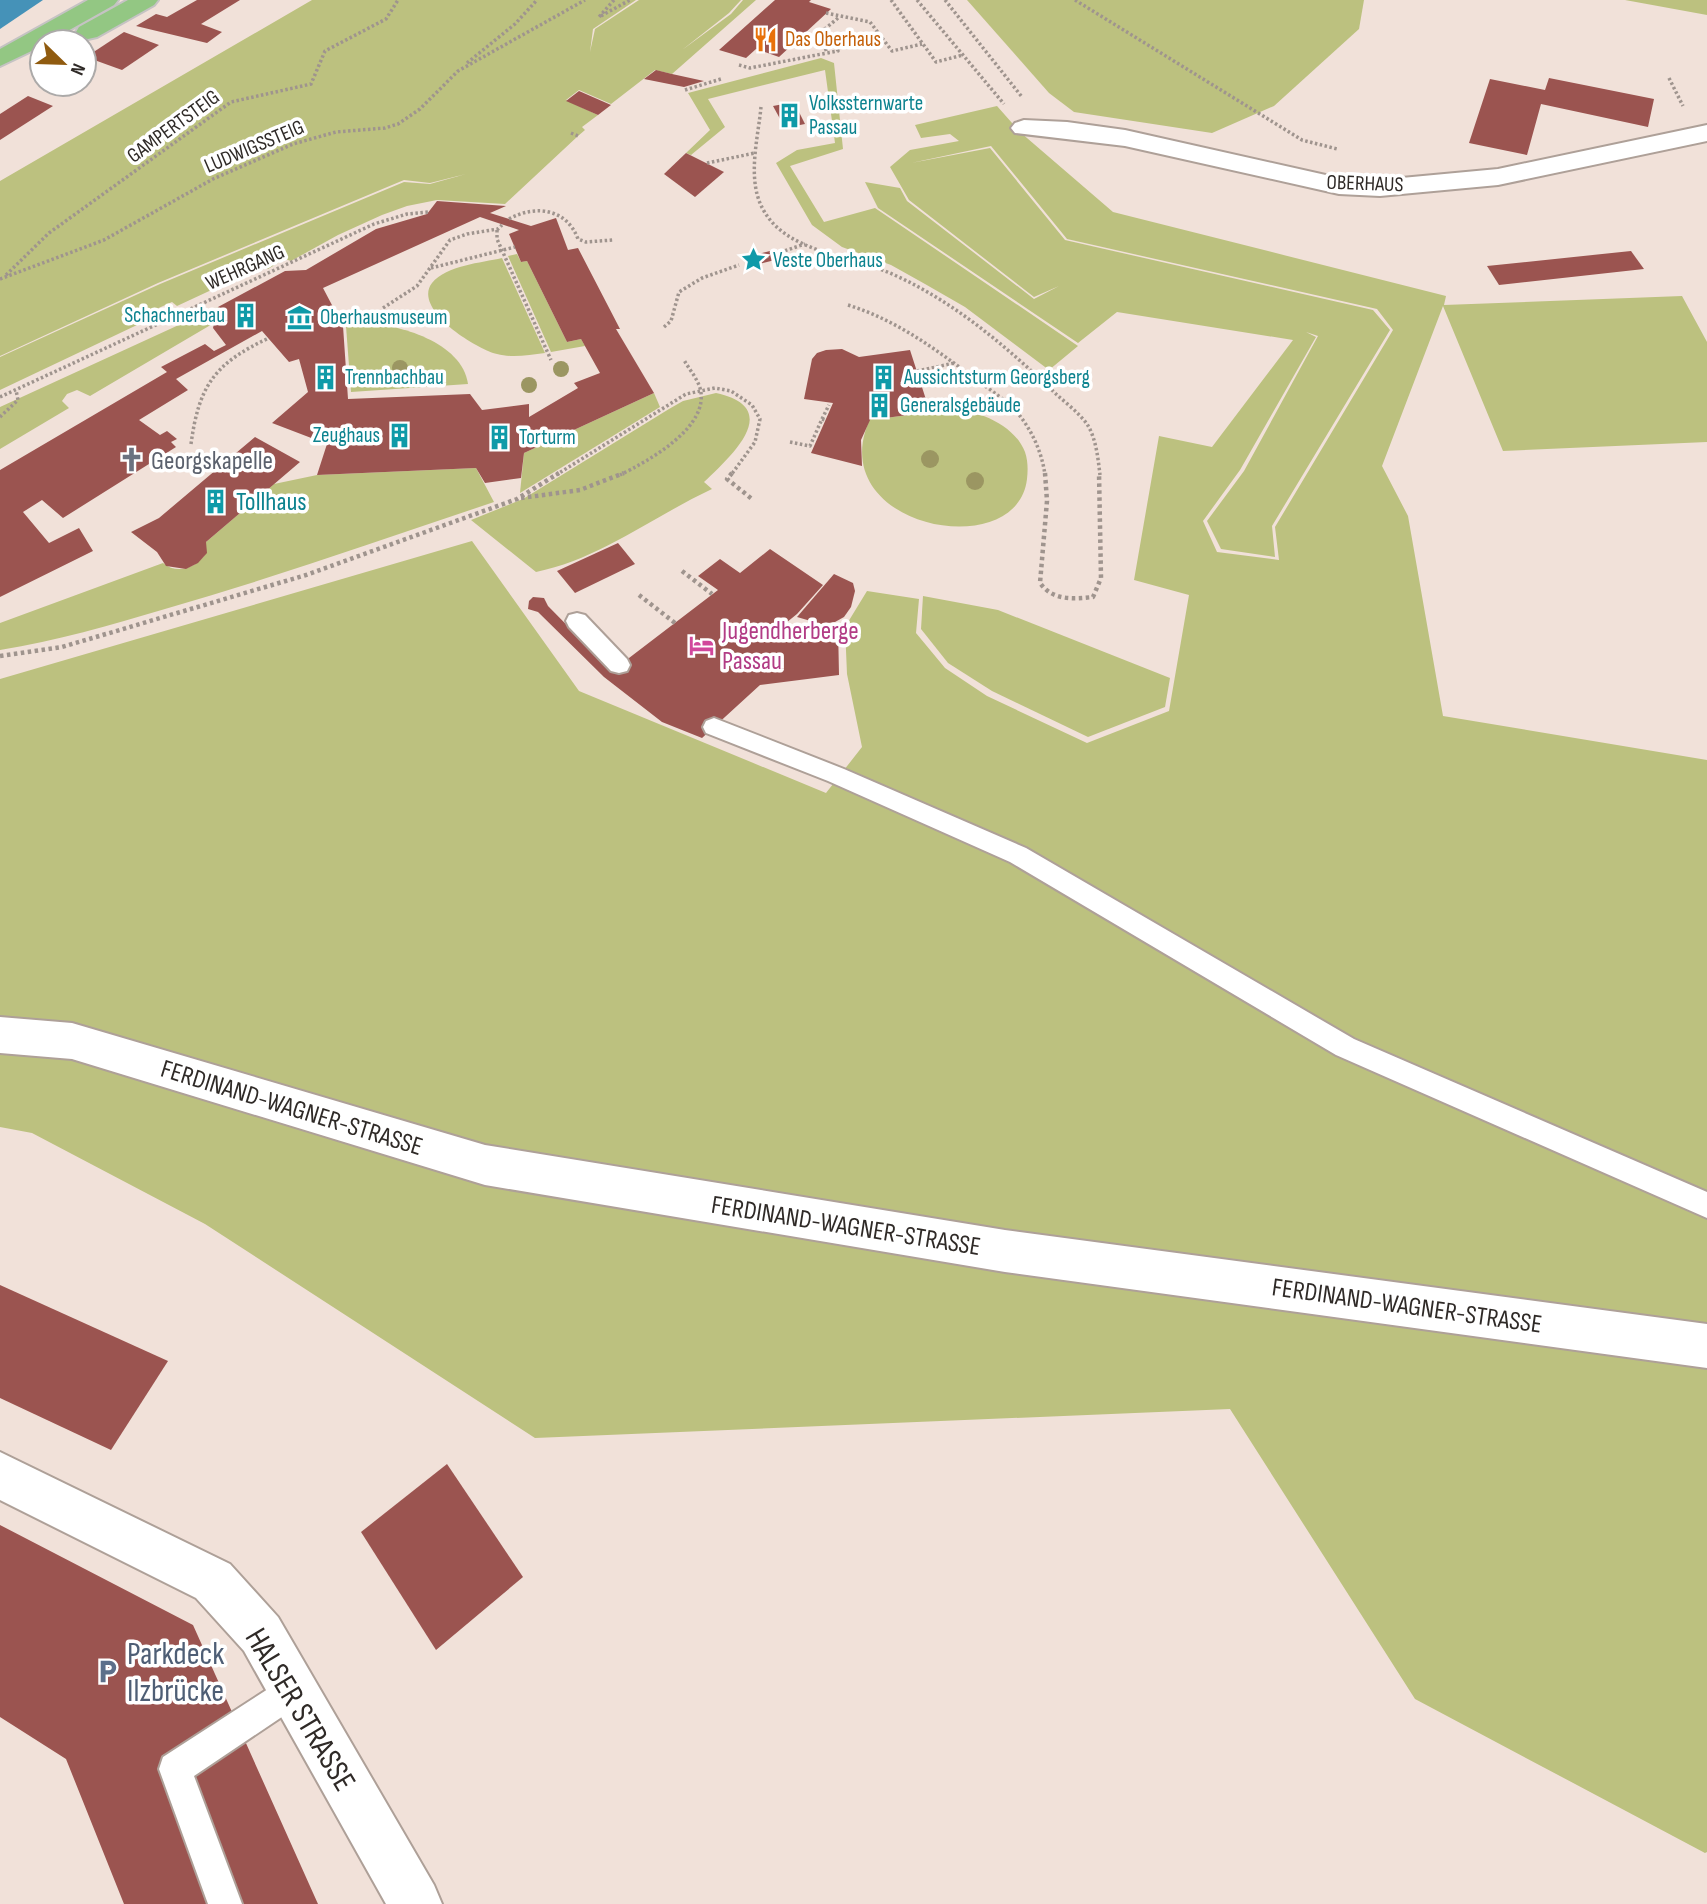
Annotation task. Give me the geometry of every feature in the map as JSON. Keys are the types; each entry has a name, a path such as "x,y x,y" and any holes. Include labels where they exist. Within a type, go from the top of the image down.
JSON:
{"main road":[{"path":"0,59 106,0"},
{"path":"95,28 146,0"},
{"path":"0,81 28,66"}],"street":[{"name":"OBERHAUS","path":"1035,128 1125,138 1339,186 1380,188 1498,177 1707,133"},
{"name":"FERDINAND-WAGNER-STRASSE","path":"0,1035 72,1041 485,1165 1005,1251 1707,1346"},
{"name":"HALSER STRASSE","path":"0,1475 213,1581 261,1634 415,1904"}],"lane":[{"path":"577,621 619,665"},
{"path":"714,727 836,775 1018,855 1345,1047 1707,1205"},
{"path":"225,1904 185,1803 175,1769 293,1690"}],"path":[{"name":"GAMPERTSTEIG","path":"1,278 49,233 231,102 311,84 325,51 386,19 398,0"},
{"path":"458,71 515,24 537,0"},
{"name":"LUDWIGSSTEIG","path":"1,278 104,240 213,179 293,144 336,132 385,128 398,124 420,109 458,71 585,0"},
{"path":"614,0 599,17 630,0"},
{"path":"891,0 936,62 963,55"},
{"path":"917,0 963,55 1035,128"},
{"path":"945,0 1035,128"},
{"path":"1075,0 1302,140 1340,150"},
{"path":"825,13 870,22 892,51 922,44"},
{"path":"827,53 820,33 839,17"},
{"path":"738,65 750,68 838,51 835,41 851,38"},
{"path":"685,90 721,79"},
{"path":"761,107 754,181 763,210 778,229 805,244 885,271 948,305 1034,372 1087,424 1097,451 1100,478 1101,578 1093,597 1069,600 1050,594 1040,583 1038,575 1043,552 1047,492 1044,461 1033,436 1014,409 955,363 895,322 874,312 848,305"},
{"path":"571,133 578,136"},
{"path":"707,163 755,153"},
{"name":"WEHRGANG","path":"0,397 344,238 386,220 417,211 429,212"},
{"path":"509,219 515,214 534,212 563,215 574,226 578,240 613,240"},
{"path":"502,225 498,229 496,239 551,360"},
{"path":"454,229 463,235"},
{"path":"383,308 405,296 424,280 438,252 450,240 498,229"},
{"path":"766,257 805,244"},
{"path":"431,268 514,247"},
{"path":"664,327 671,321 679,292 702,278 739,265"},
{"path":"191,444 197,402 206,382 224,362 269,338"},
{"path":"0,656 62,647 306,575 517,499 583,489 654,457 692,423 701,404 701,390 684,360"},
{"path":"917,371 955,363"},
{"path":"517,499 682,395 718,388 748,399 758,412 760,428 754,443 727,479 752,499"},
{"path":"0,417 18,400 16,390"},
{"path":"790,442 810,446 829,405"},
{"path":"682,572 712,594"},
{"path":"639,595 675,623"}],"green space":[{"path":"312,0 636,0 593,29 590,52 595,29 639,0 741,0 729,13 682,50 731,14 743,0 756,0 672,74 655,70 611,104 579,90 566,100 598,115 582,127 585,130 505,204 437,200 407,206 382,215 291,261 285,259 268,269 263,266 177,306 172,302 152,311 156,316 0,390 0,357 160,284 404,182 430,184 466,174 430,183 404,180 158,283 0,356 0,181"},
{"path":"967,0 1364,0 1359,29 1274,106 1212,133 1074,112 1049,93"},
{"path":"1625,0 1707,0 1707,15"},
{"path":"821,58 834,63 843,149 790,166 824,222 875,208 1078,346 1049,370 965,307 891,265 842,247 812,225 776,163 797,150 835,143 825,70 708,99 725,127 691,155 686,153 710,130 688,93"},
{"path":"997,106 1020,132 1113,212 1446,296 1444,305 1682,296 1707,342 1707,442 1503,451 1443,306 1382,466 1408,516 1443,716 1707,760 1705,1853 1415,1699 1230,1409 535,1438 205,1224 32,1133 0,1127 0,679 472,541 579,691 826,793 862,747 847,674 845,627 867,591 919,599 916,633 945,668 987,696 1087,743 1169,711 1189,595 1134,580 1159,436 1212,447 1293,340 1117,312 1078,343 878,208 865,182 900,188 907,201 1034,299 1059,286 1034,297 909,200 890,167 910,150 959,141 950,134 921,138 915,125","holes":["991,146 1067,239 1377,309 1393,330 1275,527 1279,560 1217,552 1203,521 1240,470 1316,337 1306,332 1318,336 1244,471 1207,521 1221,549 1275,557 1272,526 1390,330 1373,310 1065,240 990,148 911,163"]},
{"path":"517,254 521,262 527,261 567,342 581,339 585,346 551,352 508,256"},
{"path":"502,258 545,353 509,356 487,351 449,326 438,316 431,304 428,293 438,277 465,266"},
{"path":"218,307 214,323 90,396 77,390 67,394 62,401 69,408 0,449 0,407"},
{"path":"362,323 393,327 427,338 454,357 463,369 468,384 351,392 346,326"},
{"path":"654,393 660,407 520,493 524,453"},
{"path":"716,393 736,400 747,410 750,421 738,446 704,482 712,489 605,547 560,566 536,572 471,520 523,499 683,401"},
{"path":"944,406 980,414 1002,425 1012,433 1025,452 1027,479 1015,506 990,522 957,527 922,521 891,506 870,481 862,449 875,409 878,419 930,412 929,407"},
{"path":"476,468 494,502 206,597 83,632 0,650 0,623 163,563 168,567 180,569 197,563 206,553 206,542 274,484 317,475"},
{"path":"923,596 998,610 1170,678 1165,707 1088,737 992,691 948,663 921,629"}],"water":[{"path":"0,0 43,0 0,29"}],"building":[{"path":"197,0 240,0 201,24 222,32 207,43 136,26 156,14 167,17"},
{"name":"Das Oberhaus","path":"775,0 811,0 809,2 831,9 779,57 756,49 746,58 719,50"},
{"path":"124,32 159,45 122,70 98,61 98,49"},
{"path":"656,70 704,81 684,87 644,79"},
{"path":"1549,78 1654,99 1648,127 1541,104 1527,155 1469,143 1490,79 1545,90"},
{"path":"579,91 611,105 598,115 566,101"},
{"path":"28,96 53,106 0,140 0,114"},
{"name":"Volkssternwarte Passau","path":"794,102 805,124 785,128 773,106"},
{"path":"686,153 724,172 695,197 664,174"},
{"path":"437,201 506,206 490,213 531,226 556,218 568,250 578,248 620,329 616,329 654,393 524,453 521,478 485,483 476,468 317,475 327,444 272,423 308,392 299,359 289,362 262,331 176,379 188,390 139,420 160,435 167,431 177,439 171,442 176,447 63,518 42,500 23,512 49,543 79,528 93,551 0,597 0,470 167,372 161,367 205,344 214,351 226,345 213,328 218,307 285,271 306,270 376,229 427,214","holes":["480,217 519,230 509,234 521,262 527,261 567,342 581,339 600,373 574,383 578,388 529,417 529,404 482,410 470,394 348,399 343,326 323,288"]},
{"path":"774,250 779,259 759,264 754,255"},
{"path":"1631,251 1644,269 1499,285 1487,266"},
{"name":"Generalsgebäude","path":"842,349 859,357 910,350 930,412 878,419 875,409 861,440 862,466 811,453 833,403 804,399 812,359 817,353 826,350"},
{"name":"Tollhaus","path":"255,437 300,462 206,542 207,553 198,563 186,569 166,566 157,552 131,532 159,518"},
{"path":"618,543 635,564 575,593 557,571"},
{"path":"770,549 823,585 797,614 776,631 838,626 839,675 760,685 702,738 662,722 604,677 538,612 528,609 529,601 533,597 544,598 548,606 612,671 718,590 698,576 720,559 740,573"},
{"path":"834,574 853,583 855,591 851,607 844,617 835,622 821,624 797,617"},
{"path":"0,1285 168,1361 111,1450 0,1398"},
{"path":"447,1464 523,1577 436,1650 361,1532"},
{"name":"Parkdeck Ilzbrücke","path":"0,1525 193,1625 318,1904 124,1904 66,1759 0,1717"}],"place":[{"name":"Das Oberhaus","path":"765,39"},
{"name":"Volkssternwarte Passau","path":"789,115"},
{"name":"Veste Oberhaus","path":"753,260"},
{"name":"Schachnerbau","path":"245,315"},
{"name":"Oberhausmuseum","path":"300,317"},
{"name":"Trennbachbau","path":"325,377"},
{"name":"Aussichtsturm Georgsberg","path":"884,377"},
{"name":"Generalsgebäude","path":"880,405"},
{"name":"Zeughaus","path":"400,435"},
{"name":"Torturm","path":"499,437"},
{"name":"Georgskapelle","path":"131,460"},
{"name":"Tollhaus","path":"216,501"},
{"name":"Jugendherberge Passau","path":"702,645"},
{"name":"Parkdeck Ilzbrücke","path":"107,1671"}]}
